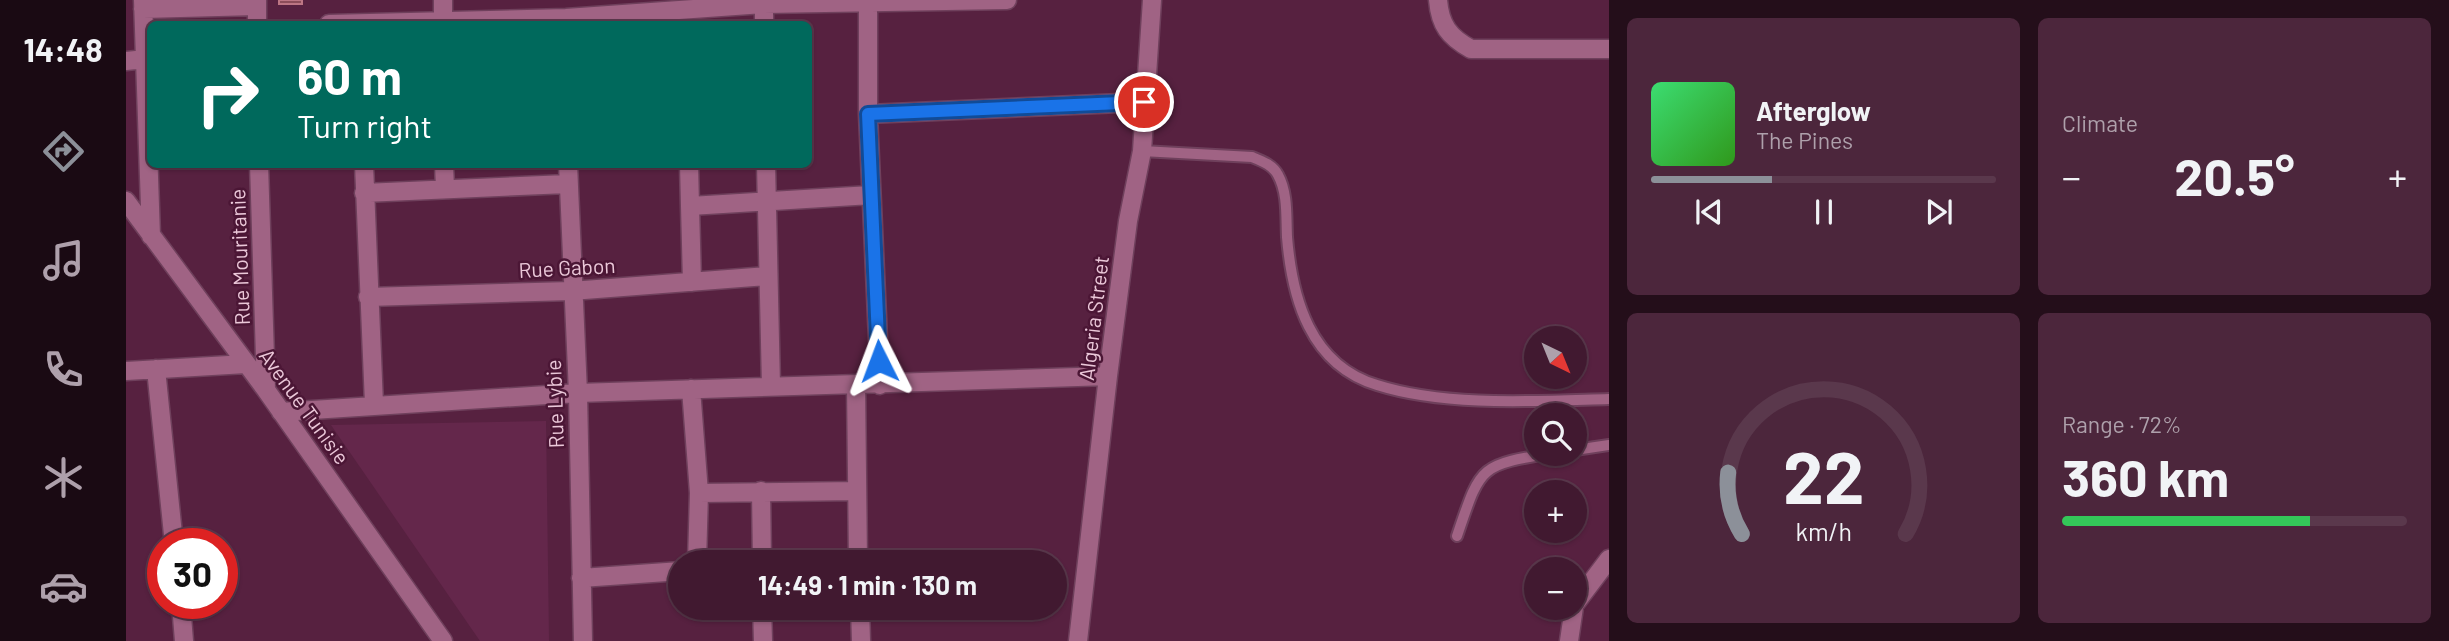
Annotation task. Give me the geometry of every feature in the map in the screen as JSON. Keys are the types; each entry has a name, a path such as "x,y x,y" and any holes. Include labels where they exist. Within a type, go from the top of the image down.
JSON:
{"street":[{"path":"443,0 443,21"},
{"path":"458,21 743,3 1007,0"},
{"name":"Algeria Street","path":"1078,641 1128,221 1142,151 1152,0"},
{"path":"1438,0 1440,18 1453,39 1471,49 1609,48"},
{"path":"868,2 868,114 880,385"},
{"path":"147,118 143,4 257,10"},
{"path":"764,4 764,21"},
{"path":"126,61 145,59"},
{"path":"868,114 1144,102"},
{"path":"149,168 151,236"},
{"name":"Rue Mouritanie","path":"259,168 266,390"},
{"path":"363,168 374,404"},
{"path":"444,168 444,188"},
{"name":"Rue Lybie","path":"568,168 571,291 578,393 583,641"},
{"path":"689,168 692,282"},
{"path":"766,168 771,386"},
{"path":"364,193 568,184"},
{"path":"690,206 871,195"},
{"name":"Avenue Tunisie","path":"126,201 266,390 443,641"},
{"name":"Rue Gabon","path":"368,297 571,291 768,276"},
{"path":"126,371 246,364"},
{"path":"156,369 172,528"},
{"path":"281,411 578,393 1108,376"},
{"path":"856,384 858,550"},
{"path":"691,389 699,493 697,550"},
{"path":"761,491 762,550"},
{"path":"699,493 856,491"},
{"path":"1587,589 1609,559"},
{"path":"581,578 668,572"},
{"path":"182,619 184,641"},
{"path":"762,620 762,641"},
{"path":"860,620 861,641"},
{"path":"1569,641 1572,620"}],"lane":[{"path":"1142,151 1252,157 1266,163 1278,173 1284,194 1290,271 1298,306 1315,340 1341,368 1375,385 1462,398 1609,399"},
{"path":"1587,448 1609,445"},
{"path":"1457,536 1474,487 1483,471 1501,461 1524,457"}],"shaded area":[{"path":"546,421 549,641 480,641 331,425"}],"building":[{"path":"279,0 302,0 302,4 279,4"}],"route":[{"path":"879,361 868,114 1144,102"}]}
